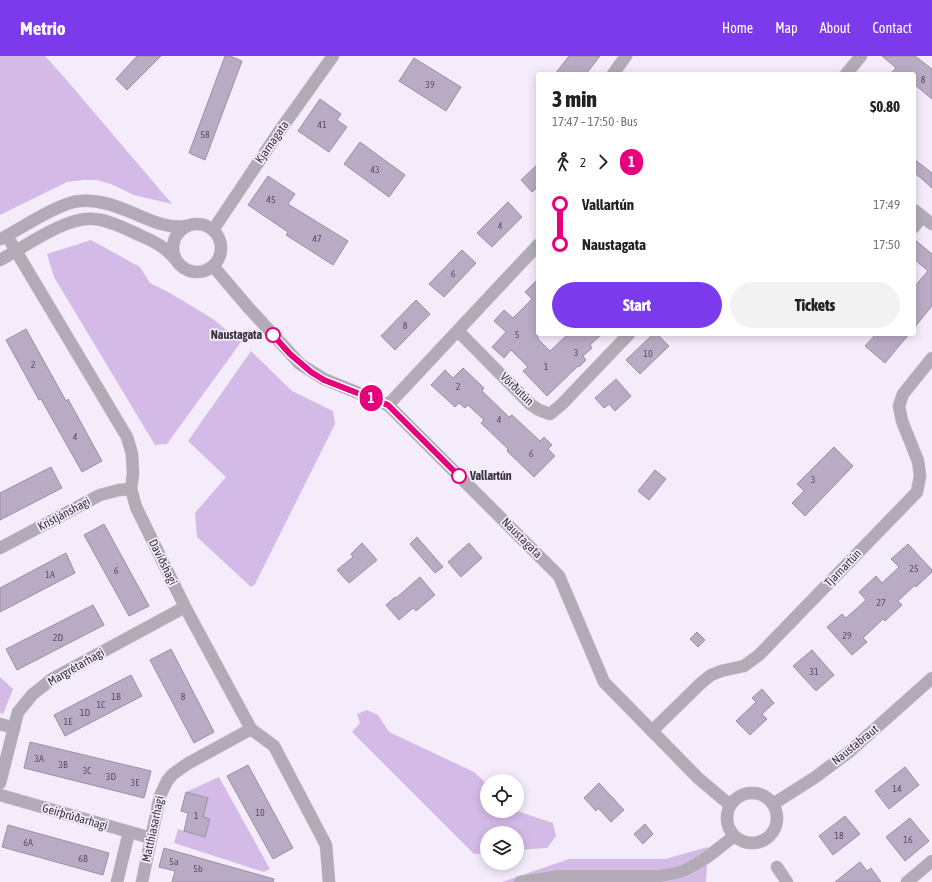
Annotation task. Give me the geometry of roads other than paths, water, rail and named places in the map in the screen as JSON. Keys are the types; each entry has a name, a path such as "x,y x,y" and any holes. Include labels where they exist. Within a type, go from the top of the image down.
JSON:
{"street":[{"name":"Kjarnagata","path":"213,230 278,133 333,56"},
{"path":"614,72 626,56"},
{"path":"848,72 861,56"},
{"path":"0,260 67,223 82,219 94,219 123,227 156,242 167,250 180,266 187,271 204,272 213,266 220,256 221,249 221,242 218,235 207,226 193,224 172,227 99,202 79,201 58,208 3,238"},
{"path":"918,213 932,224"},
{"path":"175,259 173,244 175,237 186,226"},
{"name":"Daviðshagi","path":"3,238 16,252 127,437 133,464 131,489 136,507 185,607 251,729 274,746 326,845 329,882"},
{"path":"388,405 536,247"},
{"name":"Naustagata","path":"213,266 300,364 324,380 388,405 559,576 604,682 698,778 730,805"},
{"name":"Vörðutún","path":"458,331 530,404 539,410 550,414 562,404 627,336"},
{"name":"Tjarnartún","path":"652,731 711,675 721,671 744,666 759,655 918,492 920,476 918,461 902,421 899,406 903,394 932,358"},
{"name":"Kristjánshagi","path":"0,548 100,495 119,490 131,489"},
{"name":"Margrétarhagi","path":"0,783 18,712 33,694 52,679 185,607"},
{"name":"Naustabraut","path":"773,804 814,778 849,752 932,678"},
{"path":"0,724 14,728"},
{"name":"Matthiasarhagi","path":"142,882 160,796 167,781 173,774 187,764 251,729"},
{"path":"743,794 760,794 768,798 773,804 777,812 776,828 765,840 757,843 741,841 730,831 727,818 730,805 743,794"},
{"name":"Geirþrúðarhagi","path":"0,795 151,838"},
{"name":"Matthiasarhagi","path":"118,882 129,832"},
{"path":"520,882 559,876 658,876 684,871 734,836"},
{"path":"907,882 932,861"},
{"path":"777,867 787,882"}],"place":[{"name":"Naustagata","path":"273,335"},
{"name":"Vallartún","path":"459,476"}]}
